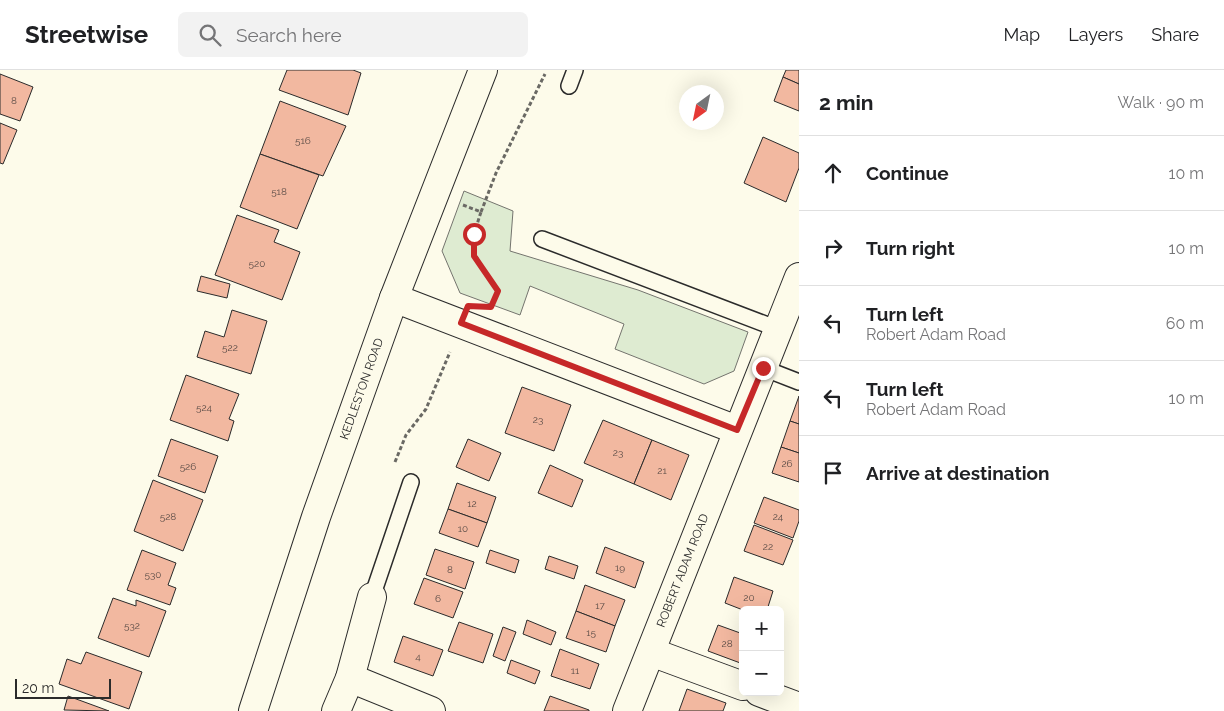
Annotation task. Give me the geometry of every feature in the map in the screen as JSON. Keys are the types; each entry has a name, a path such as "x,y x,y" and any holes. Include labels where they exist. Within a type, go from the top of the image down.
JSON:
{"street":[{"name":"KEDLESTON ROAD","path":"253,711 316,517 394,298 483,70"},
{"name":"ROBERT ADAM ROAD","path":"626,711 651,652 737,430 763,368 788,317 799,277"},
{"path":"394,298 737,430"},
{"path":"336,711 350,678 372,597"},
{"path":"651,652 739,685"},
{"path":"350,678 431,711"},
{"path":"770,696 799,707"}],"lane":[{"path":"569,86 575,70"},
{"path":"542,239 788,317"},
{"path":"763,368 799,382"},
{"path":"372,597 411,482"}],"path":[{"path":"392,471 406,435 426,409 468,306 491,307 498,291 474,256 474,234 496,173 547,70"},
{"path":"434,194 481,212"}],"green space":[{"path":"464,191 513,211 510,251 638,290 748,332 734,371 704,384 615,349 624,324 530,286 520,315 460,293 442,251"}],"building":[{"path":"287,70 353,70 361,73 348,115 279,90"},
{"path":"786,70 799,70 799,84 783,77"},
{"path":"0,74 33,87 20,121 0,114"},
{"path":"783,77 799,84 799,111 774,101"},
{"path":"280,101 346,126 323,176 260,154"},
{"path":"0,123 17,130 3,164 0,163"},
{"path":"763,137 799,153 799,168 786,202 744,183"},
{"path":"260,154 319,175 297,229 240,207"},
{"path":"237,215 279,230 274,242 300,252 282,300 215,275"},
{"path":"201,276 230,284 227,298 197,291"},
{"path":"232,310 267,321 251,374 197,357 205,331 224,337"},
{"path":"186,375 239,394 229,419 234,421 228,441 170,420"},
{"path":"522,387 571,405 554,451 505,433"},
{"path":"799,396 799,424 790,421"},
{"path":"603,420 652,440 634,484 584,463"},
{"path":"790,421 799,424 799,453 781,447"},
{"path":"171,439 218,456 205,493 158,476"},
{"path":"468,439 501,453 489,481 456,467"},
{"path":"652,440 689,455 671,500 634,484"},
{"path":"781,447 799,453 799,482 772,473"},
{"path":"550,465 583,480 572,507 538,493"},
{"path":"153,480 203,500 183,551 134,531"},
{"path":"457,483 496,497 487,523 448,509"},
{"path":"764,497 799,510 799,521 793,538 754,523"},
{"path":"448,509 487,523 478,547 439,533"},
{"path":"754,525 793,540 783,565 744,551"},
{"path":"605,547 644,562 635,588 596,573"},
{"path":"435,549 474,562 465,589 426,575"},
{"path":"142,550 176,563 168,585 176,588 170,605 127,590"},
{"path":"490,550 519,560 515,573 486,563"},
{"path":"549,556 578,566 574,579 545,569"},
{"path":"734,577 773,591 768,606 739,606 739,608 725,603"},
{"path":"424,578 463,592 453,618 414,604"},
{"path":"585,585 625,600 615,626 576,611"},
{"path":"113,598 136,606 136,600 166,611 149,657 98,638"},
{"path":"576,611 615,626 606,652 566,638"},
{"path":"527,620 556,632 551,645 523,634"},
{"path":"459,622 493,634 483,663 448,651"},
{"path":"718,625 739,633 739,663 708,651"},
{"path":"503,627 516,632 505,661 493,656"},
{"path":"403,636 443,650 433,676 394,662"},
{"path":"560,649 599,664 590,689 551,676"},
{"path":"86,652 142,672 129,709 59,684 67,659 81,664"},
{"path":"511,660 540,671 535,684 507,673"},
{"path":"687,689 726,703 723,711 679,711"},
{"path":"68,696 109,711 64,710"},
{"path":"550,696 589,710 589,711 544,711"}],"route":[{"path":"474,234 474,256 498,291 491,307 468,306 461,323 700,414 737,430 763,368"}]}
